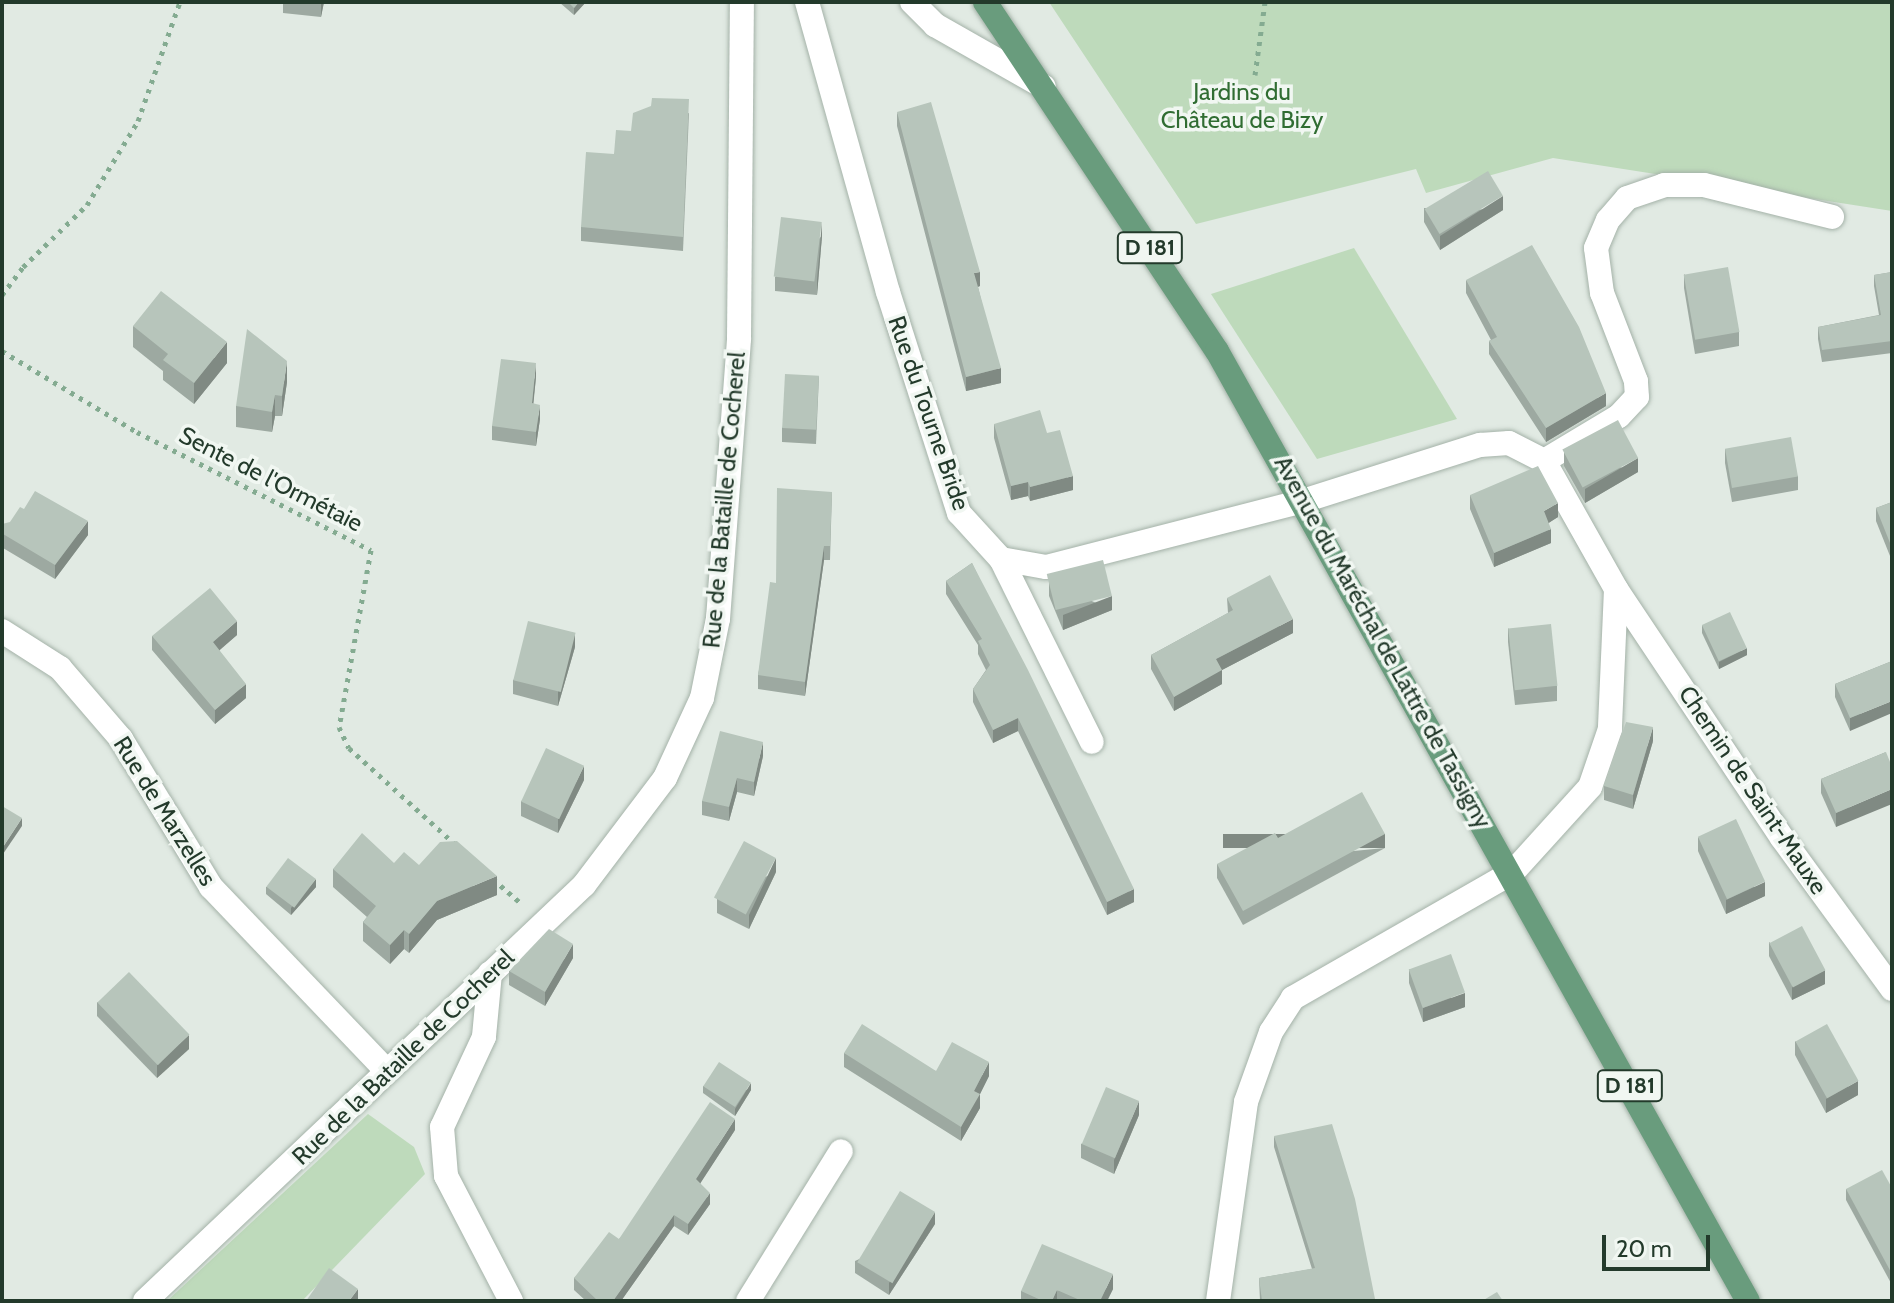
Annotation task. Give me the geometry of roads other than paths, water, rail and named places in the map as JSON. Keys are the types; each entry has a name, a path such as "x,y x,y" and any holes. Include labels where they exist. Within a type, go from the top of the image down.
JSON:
{"main road":[{"name":"Avenue du Maréchal de Lattre de Tassigny","path":"985,2 1217,351 1513,872 1748,1301"}],"street":[{"name":"Rue de la Bataille de Cocherel","path":"145,1301 584,885 665,778 702,698 718,619 739,338 742,2"},
{"name":"Rue du Tourne Bride","path":"807,2 888,292 959,513 1001,559 1092,742"},
{"path":"912,2 935,25 1044,87"},
{"path":"1001,559 1046,567 1303,501 1480,445 1509,443 1544,461 1619,416 1637,397 1636,381 1602,293 1596,248 1608,220 1627,198 1664,185 1704,185 1832,217"},
{"name":"Chemin de Saint-Mauxe","path":"1544,461 1616,589 1782,838 1892,989"},
{"path":"1218,1301 1246,1102 1271,1032 1293,998 1513,872 1590,787 1610,729 1616,589"},
{"name":"Rue de Marzelles","path":"2,631 60,668 121,739 211,887 386,1070"},
{"path":"490,973 484,1037 442,1127 446,1176 511,1301"},
{"path":"748,1301 841,1151"}],"park label":[{"name":"Jardins du Château de Bizy","path":"1242,106"}]}
